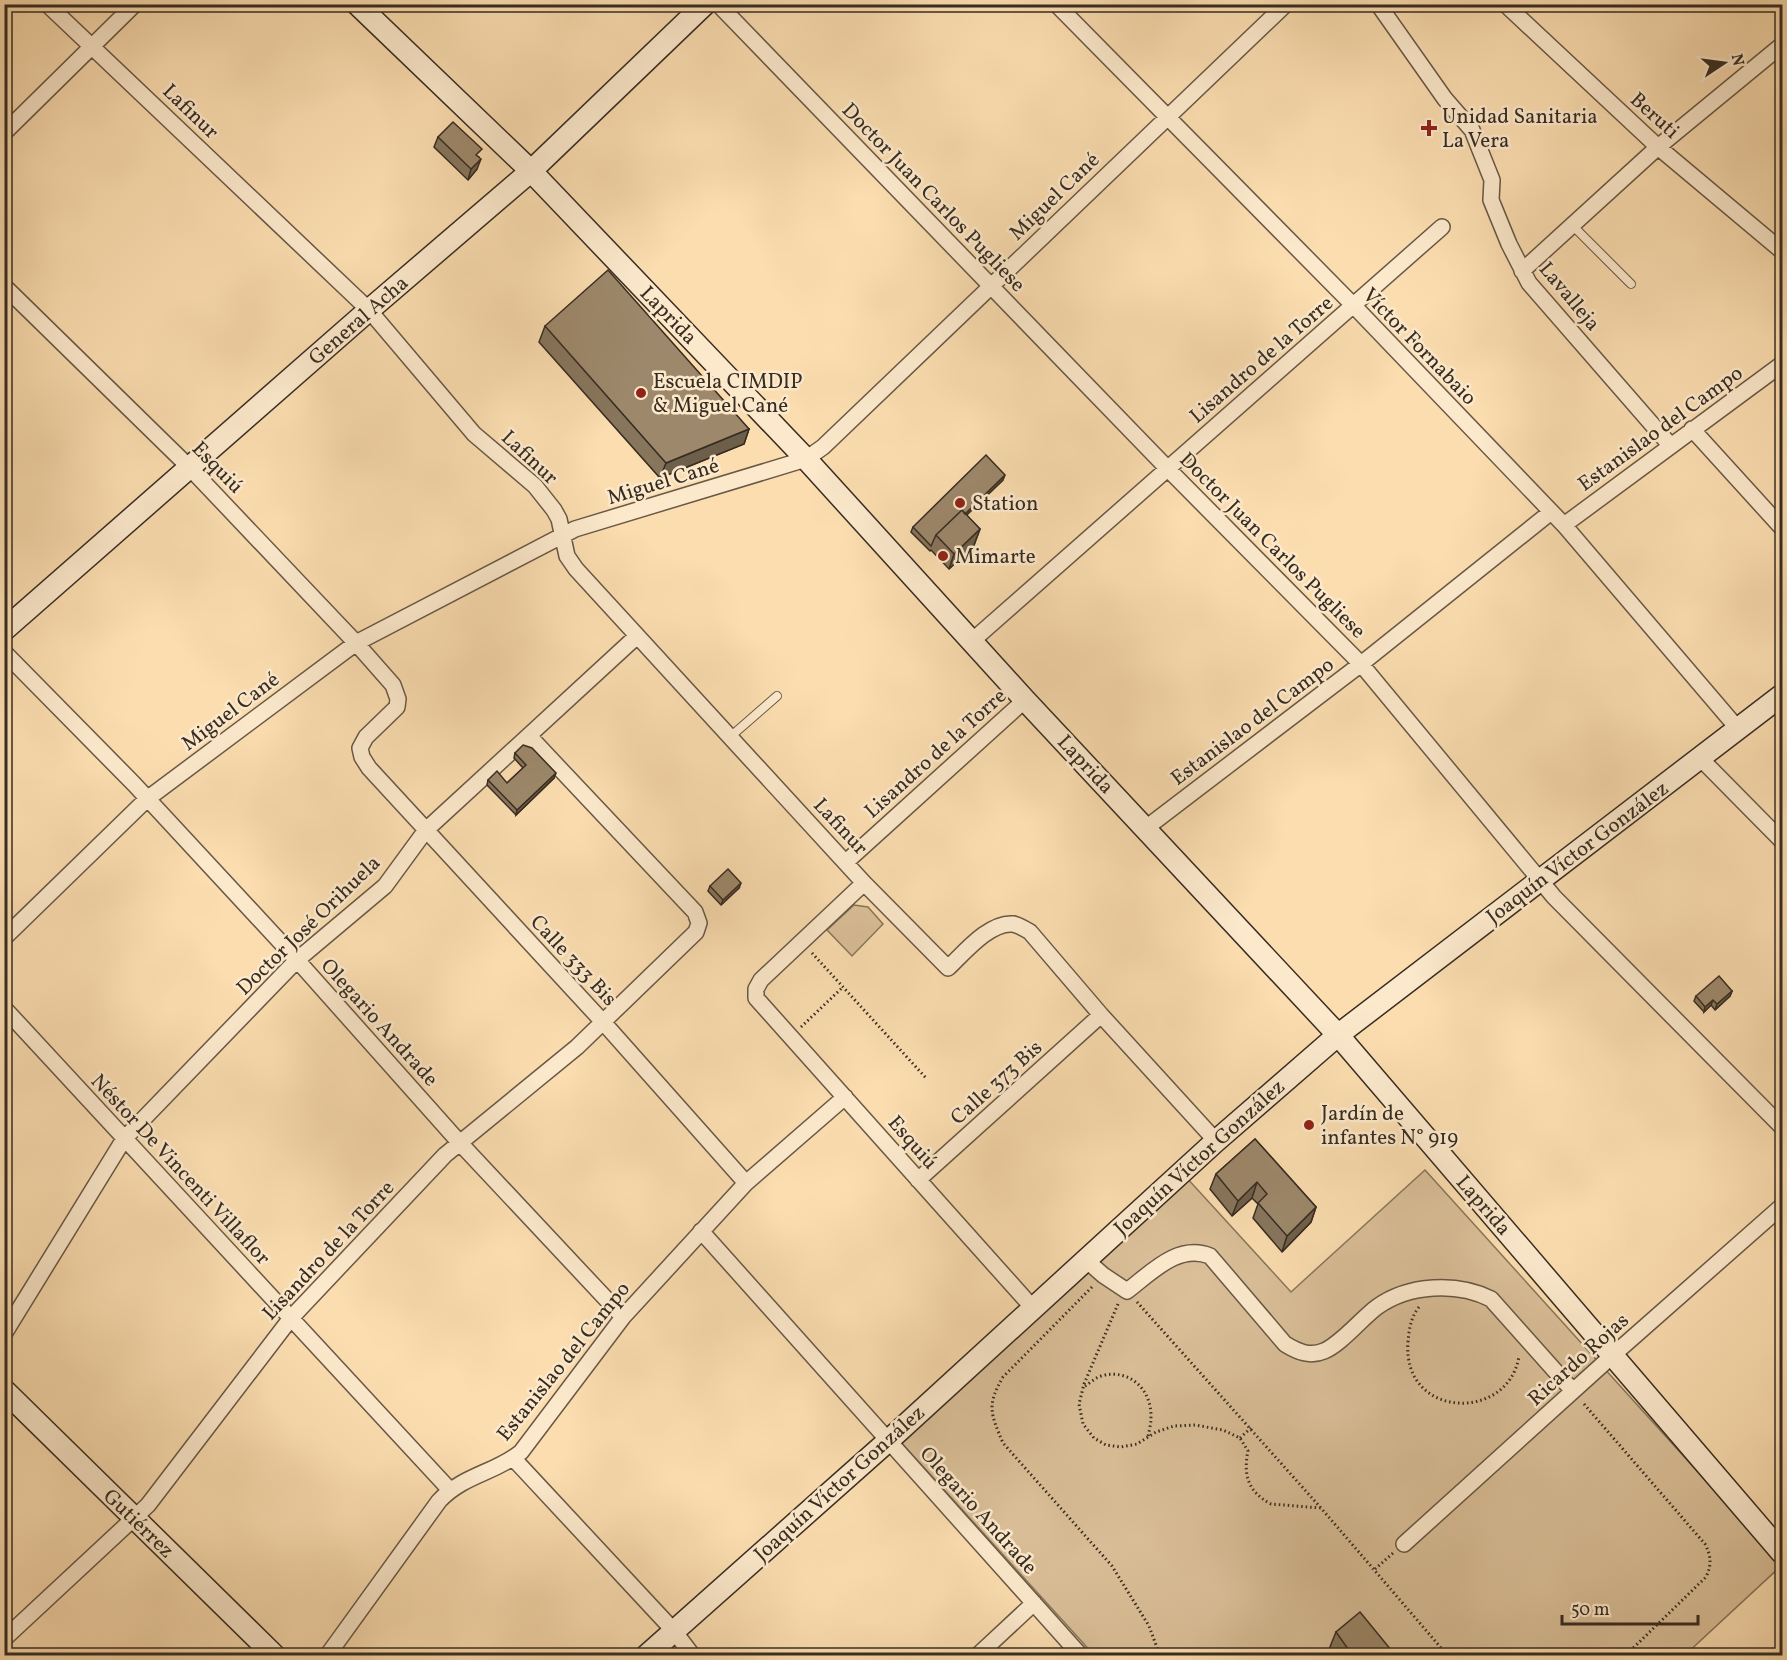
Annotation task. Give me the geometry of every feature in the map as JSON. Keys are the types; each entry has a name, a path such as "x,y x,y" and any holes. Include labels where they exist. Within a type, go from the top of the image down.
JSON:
{"street":[{"name":"Lafinur","path":"47,4 369,310 474,434 535,486 559,519 567,555 576,569 946,970 991,929 1001,924 1015,924 1030,932 1101,1015"},
{"path":"4,134 135,4"},
{"name":"Laprida","path":"357,4 531,171 806,459 1025,700 1338,1035 1782,1553"},
{"name":"General Acha","path":"4,630 531,171 705,4"},
{"name":"Doctor Juan Carlos Pugliese","path":"718,4 1168,469 1361,664 1554,897 1782,1127"},
{"name":"Víctor Fornabaio","path":"1056,4 1354,306 1564,525 1739,730"},
{"name":"Miguel Cané","path":"4,938 147,799 356,643 575,529 806,459 823,447 1286,4"},
{"name":"Lavalleja","path":"1378,4 1445,99 1472,130 1492,180 1491,201 1529,283 1670,445"},
{"name":"Beruti","path":"1505,4 1658,147 1782,251"},
{"path":"1522,271 1658,147 1782,45"},
{"name":"Lisandro de la Torre","path":"972,641 1442,227"},
{"name":"Esquiú","path":"4,286 190,468 393,685 398,699 397,707 366,737 360,748 362,757 369,768"},
{"name":"Estanislao del Campo","path":"1564,525 1782,364"},
{"path":"1692,429 1782,528"},
{"name":"Estanislao del Campo","path":"1146,828 1361,664 1551,512"},
{"name":"Doctor José Orihuela","path":"4,1334 124,1139 297,960 385,886 426,830 637,636"},
{"name":"Olegario Andrade","path":"4,652 147,799 297,960 459,1142 623,1317"},
{"name":"Joaquín Víctor González","path":"646,1656 888,1441 1216,1141 1338,1035 1782,695"},
{"name":"Lisandro de la Torre","path":"846,862 1025,700"},
{"name":"Lisandro de la Torre","path":"4,1639 148,1505 291,1318 459,1142 577,1047 696,932 699,923 695,912 529,736"},
{"path":"1701,759 1782,841"},
{"name":"Calle 333 Bis","path":"369,768 603,1022 746,1183"},
{"path":"801,942 864,883"},
{"name":"Esquiú","path":"801,942 761,980 756,989 756,998 760,1005 1032,1307"},
{"name":"Néstor De Vincenti Villaflor","path":"4,1008 449,1489"},
{"path":"1101,1015 1216,1141"},
{"name":"Calle 373 Bis","path":"918,1180 1101,1015"},
{"name":"Estanislao del Campo","path":"327,1656 449,1489 513,1458 529,1443 623,1317 701,1231 746,1183 845,1097"},
{"name":"Ricardo Rojas","path":"1404,1545 1613,1355 1782,1206"},
{"name":"Olegario Andrade","path":"701,1231 1081,1656"},
{"path":"1085,1259 1103,1275 1127,1291 1174,1256 1199,1251 1210,1256 1219,1264 1286,1344 1297,1352 1308,1354 1325,1351 1379,1306 1399,1296 1419,1289 1454,1287 1478,1292 1491,1299 1573,1391"},
{"name":"Gutiérrez","path":"4,1390 275,1656"},
{"path":"513,1458 674,1630 693,1656"},
{"path":"977,1656 1034,1603"}],"lane":[{"path":"1572,225 1631,285"},
{"path":"730,737 777,696"}],"path":[{"path":"801,942 926,1078"},
{"path":"790,1036 843,987"},
{"path":"1103,1275 1003,1377 991,1405 1003,1443 1112,1566 1149,1626 1160,1656"},
{"path":"1444,1288 1425,1300 1414,1314 1407,1349 1410,1368 1416,1381 1439,1399 1453,1403 1469,1403 1489,1396 1502,1388 1516,1371 1520,1333"},
{"path":"1321,1508 1271,1504 1257,1495 1248,1482 1245,1466 1248,1451 1240,1438 1223,1430 1194,1425 1174,1426 1156,1432 1137,1444 1121,1447 1106,1445 1094,1437 1083,1424 1078,1404 1118,1304 1127,1291 1251,1428 1375,1569 1448,1656"},
{"path":"1083,1387 1100,1376 1127,1375 1144,1391 1149,1405 1151,1417 1148,1437"},
{"path":"1573,1391 1705,1544 1710,1555 1710,1568 1706,1577 1624,1656"},
{"path":"1240,1438 1251,1428"},
{"path":"1375,1569 1404,1545"}],"shaded area":[{"path":"854,905 868,907 883,924 852,956 827,930"},
{"path":"1425,1170 1782,1565 1685,1655 1094,1655 898,1439 1186,1177 1291,1292"}],"building":[{"path":"453,122 482,149 476,155 481,159 471,169 438,137"},
{"name":"Escuela CIMDIP & Miguel Cané","path":"608,270 749,429 666,463 545,326"},
{"name":"Station","path":"986,455 1005,475 965,514 962,510 936,535 931,546 913,527"},
{"path":"962,510 980,529 954,554 936,535"},
{"path":"523,745 532,748 556,773 517,810 488,780 497,771 507,783 526,765 515,753"},
{"path":"728,869 741,883 723,900 710,886"},
{"path":"1719,976 1732,991 1717,1004 1713,1000 1705,1007 1696,996"},
{"path":"1255,1139 1316,1207 1287,1236 1258,1203 1267,1194 1257,1182 1238,1201 1216,1174"},
{"path":"1360,1612 1396,1656 1353,1656 1336,1632"}],"place":[{"name":"Unidad Sanitaria La Vera","path":"1429,128"},
{"name":"Escuela CIMDIP & Miguel Cané","path":"641,393"},
{"name":"Station","path":"960,503"},
{"name":"Mimarte","path":"943,556"},
{"name":"Jardín de infantes N° 919","path":"1309,1125"}]}
